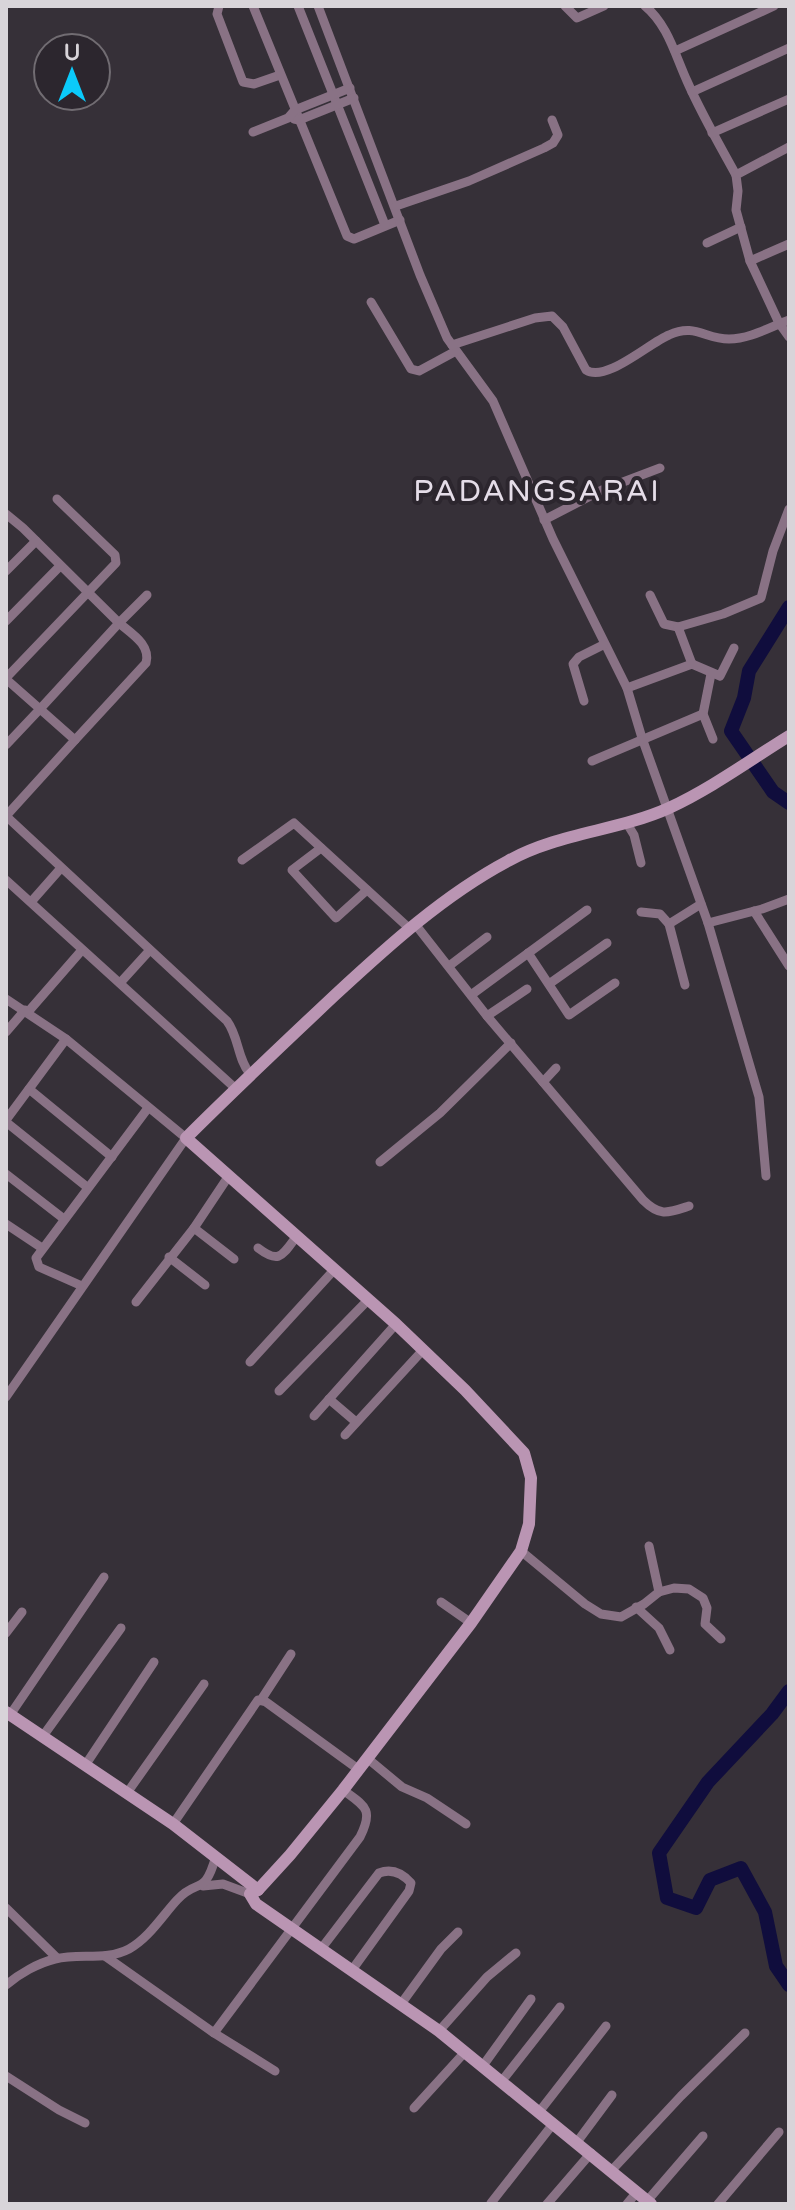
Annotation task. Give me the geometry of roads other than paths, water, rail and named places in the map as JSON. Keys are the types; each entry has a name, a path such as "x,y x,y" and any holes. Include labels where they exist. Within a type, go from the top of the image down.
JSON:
{"street":[{"path":"219,6 217,14 243,82 254,84 280,75"},
{"path":"253,6 294,116 349,239 400,220"},
{"path":"298,6 385,225"},
{"path":"318,6 420,275 454,348 493,401 544,520 603,645 627,688 708,923 759,1097 766,1176"},
{"path":"565,6 577,18 604,6"},
{"path":"645,6 655,15 675,51 712,133 736,175 738,191 735,206 750,261 789,337"},
{"path":"675,51 774,6"},
{"path":"692,92 789,48"},
{"path":"253,132 352,93"},
{"path":"712,133 789,99"},
{"path":"396,206 469,181 550,145 558,135 552,120"},
{"path":"736,175 789,147"},
{"path":"707,243 741,227"},
{"path":"750,261 789,244"},
{"path":"371,302 411,369 419,371 454,348 535,318 552,316 563,327 586,370 596,374 620,365 667,335 684,329 730,339 750,336 784,322"},
{"path":"544,520 602,490 660,468"},
{"path":"57,499 115,555 116,563 6,678 75,740"},
{"path":"650,595 664,624 678,627 723,614 761,598 773,551 789,509"},
{"path":"6,514 143,645 148,658 6,816 227,1021 234,1034 241,1062 250,1074"},
{"path":"6,571 36,541"},
{"path":"6,621 60,566"},
{"path":"8,737 40,709 147,595"},
{"path":"678,627 692,664 711,674 722,674 734,648"},
{"path":"584,701 573,664 579,657 603,645"},
{"path":"627,688 692,664"},
{"path":"711,674 703,714 713,739"},
{"path":"592,761 703,714"},
{"path":"6,1397 186,1138 235,1088 412,927 489,872 526,851 668,808 742,767 789,736"},
{"path":"626,822 634,835 641,863"},
{"path":"242,860 294,823 412,927 449,966 487,1016 653,1210 668,1212 689,1206"},
{"path":"321,848 292,870 336,918 367,890"},
{"path":"31,902 61,868"},
{"path":"6,880 235,1088"},
{"path":"708,923 789,899"},
{"path":"669,924 701,904"},
{"path":"471,995 587,910"},
{"path":"754,911 789,966"},
{"path":"641,912 660,914 669,924 685,985"},
{"path":"449,966 487,937"},
{"path":"549,984 607,943"},
{"path":"6,1032 82,950"},
{"path":"120,983 150,950"},
{"path":"528,953 569,1015 615,983"},
{"path":"487,1016 527,989"},
{"path":"6,999 66,1039 186,1138 396,1324 524,1453 531,1478 527,1536 521,1551 471,1623 343,1790 254,1892"},
{"path":"66,1039 6,1121 87,1187"},
{"path":"380,1162 440,1113 511,1043"},
{"path":"543,1082 556,1068"},
{"path":"29,1089 112,1157"},
{"path":"82,1286 37,1265 36,1258 148,1108"},
{"path":"6,1192 10,1177 64,1219"},
{"path":"136,1302 194,1228 228,1177"},
{"path":"6,1224 42,1248"},
{"path":"194,1228 234,1259"},
{"path":"258,1248 268,1256 276,1257 284,1253 296,1237"},
{"path":"169,1257 205,1285"},
{"path":"250,1362 334,1270"},
{"path":"279,1391 368,1300"},
{"path":"314,1416 396,1324"},
{"path":"345,1435 423,1350"},
{"path":"329,1399 356,1422"},
{"path":"649,1546 659,1592"},
{"path":"521,1551 592,1610 621,1617 659,1592 674,1588 695,1592 703,1598 707,1608 705,1624 721,1639"},
{"path":"104,1577 8,1714 86,1764 216,1856 254,1892 256,1904 439,2031 645,2199"},
{"path":"441,1602 471,1623"},
{"path":"636,1607 659,1628 670,1650"},
{"path":"6,1633 22,1612"},
{"path":"43,1736 121,1628"},
{"path":"173,1824 254,1702 261,1700 291,1654"},
{"path":"86,1764 154,1662"},
{"path":"127,1793 204,1684"},
{"path":"261,1700 312,1733 358,1769"},
{"path":"367,1758 402,1787 427,1798 466,1824"},
{"path":"214,2033 360,1837 368,1816 365,1806 343,1790"},
{"path":"203,1886 211,1875 216,1856"},
{"path":"321,1949 379,1873 389,1871 402,1875 411,1883 409,1891 352,1970"},
{"path":"6,1985 57,1958 105,1956 134,1947 169,1913 178,1899 203,1886 223,1884 254,1892"},
{"path":"6,1908 57,1958"},
{"path":"401,2004 441,1949 458,1932"},
{"path":"439,2031 487,1977 516,1953"},
{"path":"105,1956 214,2033 275,2071"},
{"path":"482,2067 531,1999"},
{"path":"501,2082 560,2007"},
{"path":"539,2112 606,2026"},
{"path":"612,2170 745,2033"},
{"path":"414,2108 465,2052"},
{"path":"6,2076 85,2123"},
{"path":"577,2142 612,2095"},
{"path":"491,2203 553,2124"},
{"path":"718,2204 779,2132"},
{"path":"627,2204 645,2199 703,2136"},
{"path":"547,2204 591,2153"}],"waterway":[{"path":"789,607 749,671 744,698 731,731 773,792 789,803"},
{"path":"789,1691 772,1714 708,1782 659,1853 667,1898 696,1908 710,1880 741,1868 765,1912 776,1966 789,1985"}],"district":[{"name":"PADANGSARAI","path":"537,491"}]}
